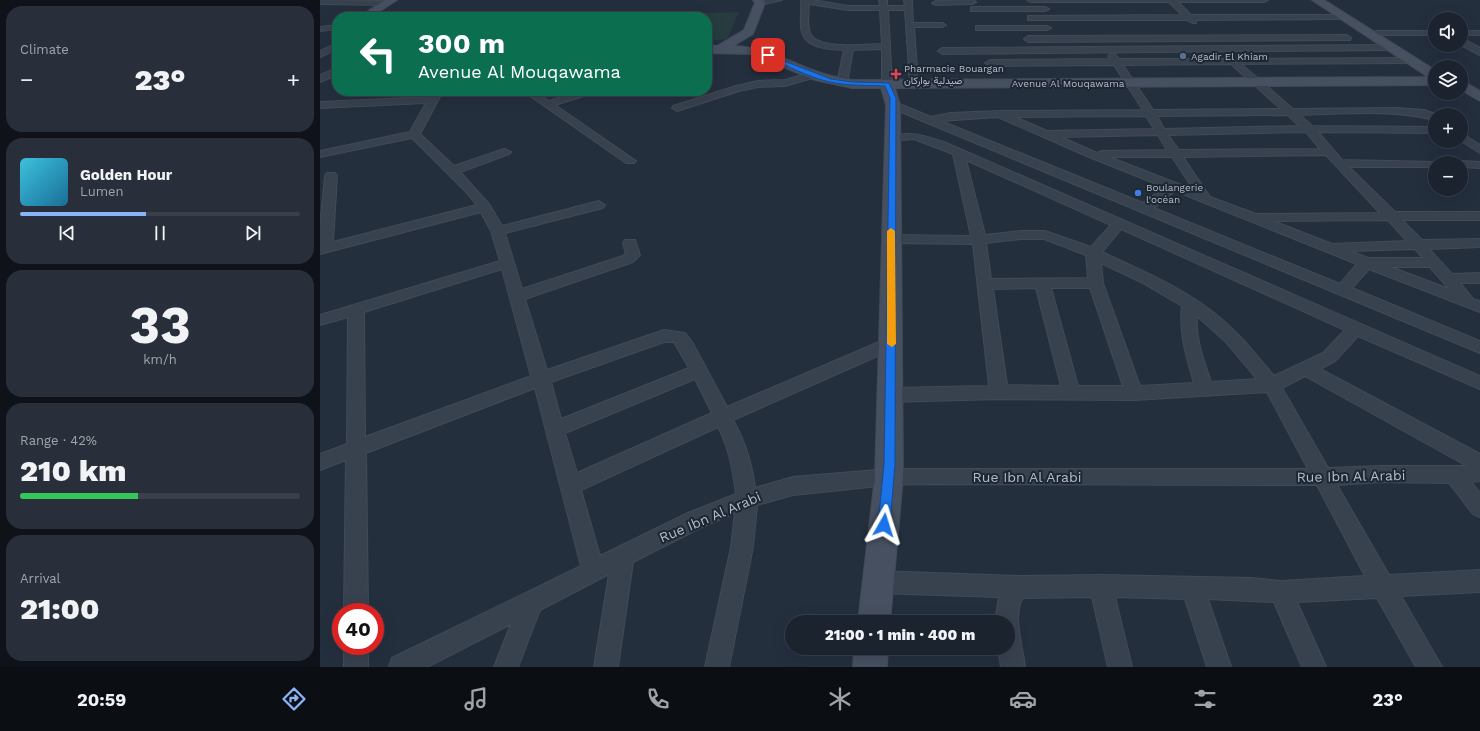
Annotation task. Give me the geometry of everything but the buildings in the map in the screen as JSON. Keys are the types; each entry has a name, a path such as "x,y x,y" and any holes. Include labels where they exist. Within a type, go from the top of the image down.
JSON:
{"street":[{"path":"721,48 749,32 759,2 778,0"},
{"path":"1026,0 1264,0"},
{"path":"1077,0 1087,18 1205,198"},
{"path":"1171,0 1185,9 1189,18 1247,76 1257,82 1309,129 1339,163 1418,244 1474,305"},
{"path":"1317,0 1329,4 1377,35 1428,64"},
{"path":"320,2 390,1"},
{"path":"372,12 390,1"},
{"path":"886,46 849,47 825,45 808,37 806,27 806,1 848,8 884,4 908,4 913,83"},
{"path":"973,2 979,28 996,83"},
{"path":"936,3 973,2 1053,9"},
{"path":"875,615 889,477 892,343 891,239 893,105 886,77 884,4"},
{"path":"1291,9 1329,4"},
{"path":"1329,4 1343,22"},
{"path":"1259,8 1270,17"},
{"path":"1166,9 1185,9"},
{"path":"1020,18 1270,17 1343,22 1377,35 1392,48 1428,71"},
{"path":"909,26 942,25"},
{"path":"320,29 332,28"},
{"path":"979,28 1056,28"},
{"path":"1184,28 1199,28"},
{"path":"749,32 763,53"},
{"path":"1022,39 1209,38 1428,33"},
{"path":"1468,33 1480,33"},
{"path":"1468,45 1480,52"},
{"path":"842,83 847,64 849,47"},
{"path":"320,54 332,48"},
{"path":"942,51 1392,48"},
{"name":"Avenue Al Mouqawama","path":"712,49 752,50 763,53 813,75 842,83 1428,81"},
{"path":"990,62 1411,60"},
{"path":"320,79 332,73"},
{"path":"677,108 736,89 758,84 785,83 813,75"},
{"path":"1468,91 1479,101"},
{"path":"320,105 435,96"},
{"path":"320,154 414,134 435,96"},
{"path":"536,96 630,161"},
{"path":"548,104 574,96"},
{"path":"1468,96 1479,101"},
{"path":"893,105 1480,347"},
{"path":"931,120 951,116 999,114 1150,112 1415,112 1428,115"},
{"path":"913,113 931,129 940,144"},
{"path":"999,114 1093,155 1474,305"},
{"path":"1043,134 1309,129 1428,130"},
{"path":"414,134 452,171 485,207 498,231 518,296 593,571"},
{"path":"892,139 916,136 940,144 1480,384"},
{"path":"1468,141 1480,150"},
{"path":"452,171 505,152"},
{"path":"958,152 979,240 986,284 999,392"},
{"path":"1093,155 1329,152"},
{"path":"1339,163 1428,164"},
{"path":"1468,164 1480,164"},
{"path":"331,176 326,234 323,250 485,207"},
{"path":"1145,208 1174,186"},
{"path":"498,231 598,205"},
{"path":"1254,218 1480,216"},
{"path":"1120,223 1093,254 1096,283 1134,393"},
{"path":"891,239 979,240 1021,234 1045,235 1093,254 1146,279 1190,304 1214,320 1232,338 1272,385 1324,477 1383,587 1430,667"},
{"path":"518,296 628,259 633,255 630,243"},
{"path":"1327,248 1480,243"},
{"path":"1343,290 1358,271 1368,262 1435,263"},
{"path":"320,320 508,263"},
{"path":"1449,279 1480,278"},
{"path":"986,284 1096,283"},
{"path":"1042,284 1071,392"},
{"path":"1190,304 1188,326 1190,339 1204,389"},
{"path":"356,310 356,603"},
{"path":"890,395 999,392 1134,393 1272,385 1329,358 1356,328"},
{"path":"320,462 541,379 664,336 679,337 682,339 698,371 724,416 739,457 747,499 742,547 717,667"},
{"path":"569,486 724,416 892,343"},
{"path":"1306,368 1480,463"},
{"path":"555,429 698,371"},
{"name":"Rue Ibn Al Arabi","path":"401,667 695,520 747,499 793,486 889,477 1324,477 1381,474 1480,474"},
{"path":"1454,475 1480,508"},
{"path":"606,667 623,556"},
{"path":"877,582 1018,587 1101,586 1193,588 1281,592 1480,581"},
{"path":"1101,586 1120,667"},
{"path":"1008,615 1009,600 1012,591 1018,587"},
{"path":"1193,588 1220,667"},
{"path":"1281,592 1314,667"},
{"path":"506,667 531,602"},
{"path":"356,655 356,667"},
{"path":"870,667 871,655"},
{"path":"1011,655 1013,667"}],"green space":[{"path":"739,12 727,39 712,40 712,13"}],"slow traffic":[{"path":"891,231 892,344"}],"place":[{"name":"Agadir El Khiam","path":"1183,56"},
{"name":"Pharmacie Bouargan صيدلية بواركان","path":"896,74"},
{"name":"Boulangerie l'océan","path":"1138,193"}],"route":[{"path":"768,55 797,69 842,83 888,84 893,98 891,167 892,343 889,477 884,525"}]}
